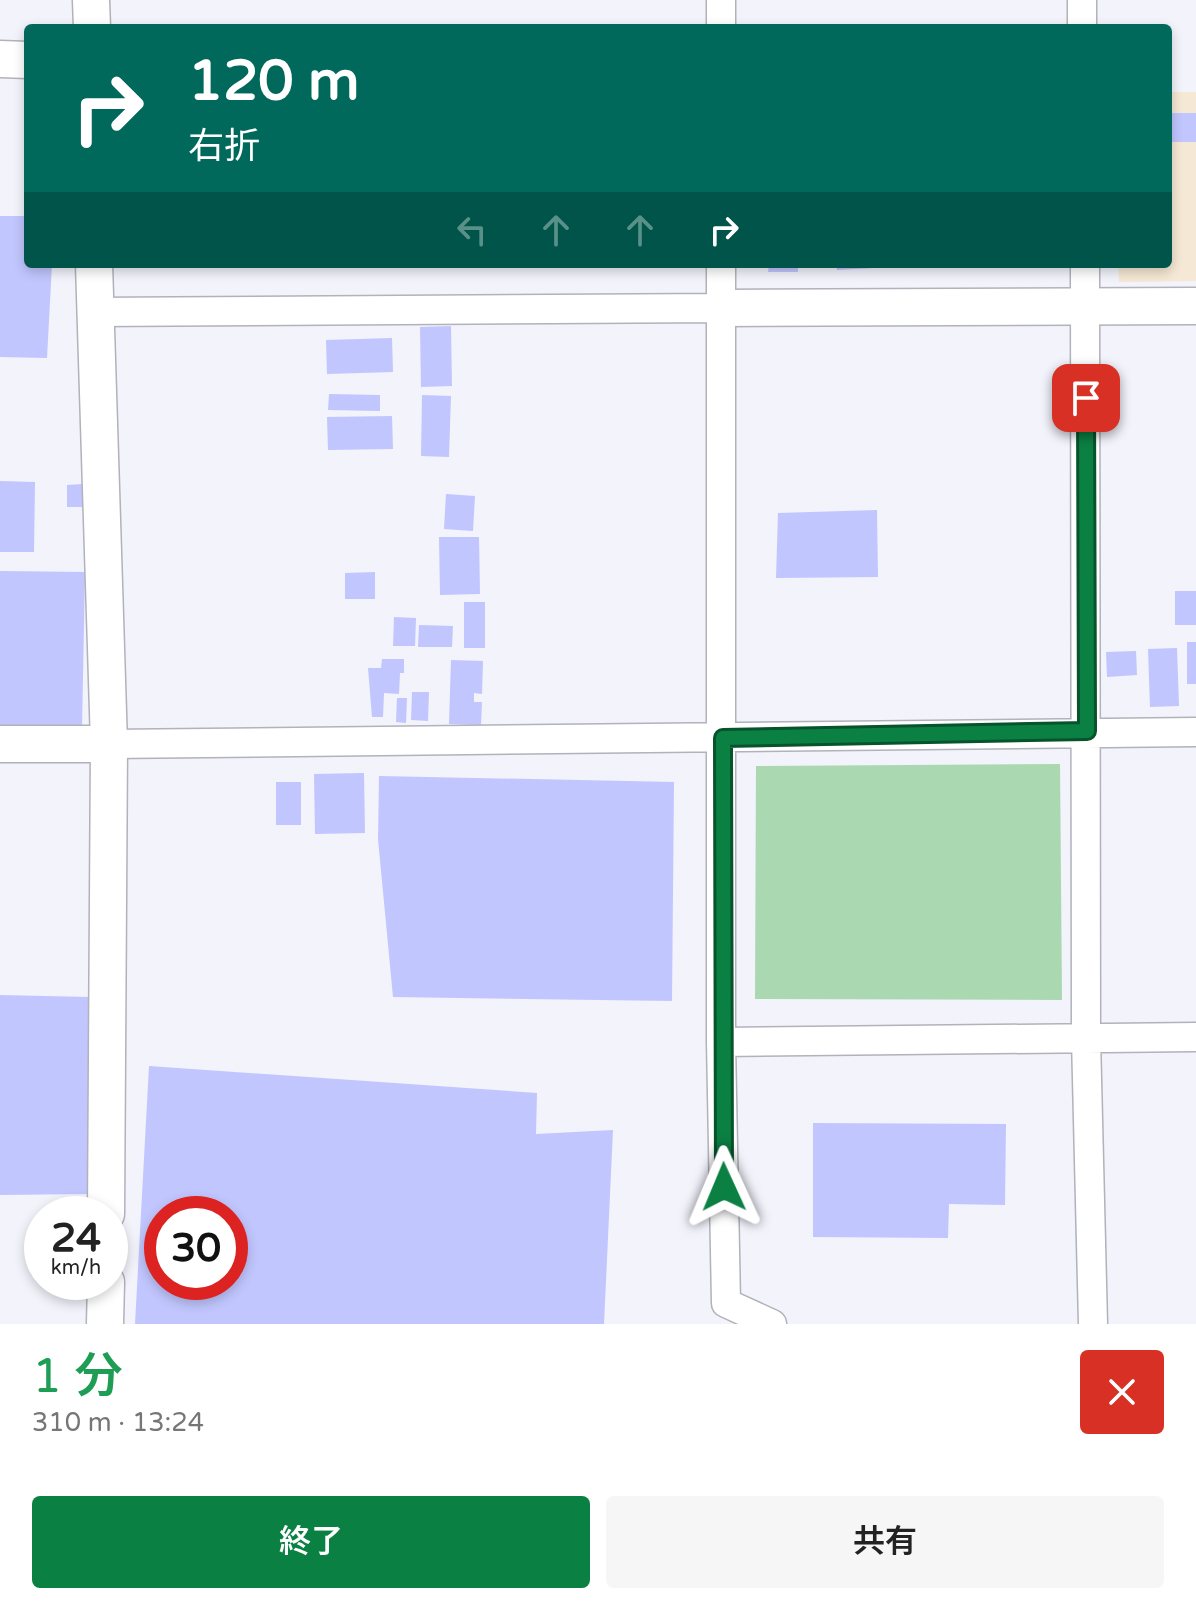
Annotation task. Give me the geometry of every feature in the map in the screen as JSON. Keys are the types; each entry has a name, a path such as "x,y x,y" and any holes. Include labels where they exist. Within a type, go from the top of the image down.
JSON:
{"street":[{"path":"91,0 92,24"},
{"path":"721,0 721,24"},
{"path":"1082,0 1082,24"},
{"path":"0,59 24,60"},
{"path":"94,268 109,744 106,1196"},
{"path":"721,268 721,1042 726,1303 772,1324"},
{"path":"1085,268 1086,1038 1093,1324"},
{"path":"94,312 1196,306"},
{"path":"0,744 1196,732"},
{"path":"721,1042 1196,1037"},
{"path":"105,1324 106,1300"}],"shaded area":[{"path":"1172,92 1196,92 1196,281 1119,282 1118,268 1172,268"}],"green space":[{"path":"1060,764 1062,1000 755,999 756,766"}],"building":[{"path":"1172,113 1196,113 1196,142 1172,142"},
{"path":"0,216 24,216 24,268 52,268 47,358 0,357"},
{"path":"768,268 798,268 798,272 768,272"},
{"path":"451,326 452,386 421,387 420,327"},
{"path":"392,338 393,372 327,374 326,340"},
{"path":"329,394 380,395 380,411 328,410"},
{"path":"422,395 451,396 449,457 421,456"},
{"path":"392,416 393,449 328,450 327,417"},
{"path":"0,481 35,482 34,552 0,552"},
{"path":"83,484 84,507 67,507 67,485"},
{"path":"446,494 475,496 473,531 444,529"},
{"path":"877,510 878,577 776,578 778,513"},
{"path":"439,537 479,537 480,594 440,595"},
{"path":"0,571 85,572 82,728 0,727"},
{"path":"375,572 375,599 345,599 345,573"},
{"path":"1175,591 1196,591 1196,625 1175,625"},
{"path":"464,602 485,602 485,648 464,648"},
{"path":"394,617 416,618 415,646 393,646"},
{"path":"419,625 453,626 452,647 418,647"},
{"path":"1187,642 1196,642 1196,684 1187,684"},
{"path":"1177,648 1179,706 1150,707 1148,649"},
{"path":"1136,651 1137,675 1107,677 1106,652"},
{"path":"382,659 404,659 404,673 400,673 399,694 384,693 383,717 372,717 368,668 381,668"},
{"path":"451,660 483,661 482,694 474,693 474,702 482,702 481,725 449,724"},
{"path":"412,692 429,692 428,721 411,720"},
{"path":"397,698 407,698 406,723 396,722"},
{"path":"364,773 365,833 315,834 314,774"},
{"path":"379,776 674,782 672,1001 393,997 378,839"},
{"path":"276,782 301,782 301,825 276,825"},
{"path":"0,995 90,997 89,1194 0,1195"},
{"path":"149,1066 537,1093 536,1134 613,1130 604,1324 135,1324"},
{"path":"813,1123 1006,1124 1005,1205 949,1204 948,1238 813,1237"}],"route":[{"path":"724,1187 721,1042 723,738 1087,731 1086,398"}]}
